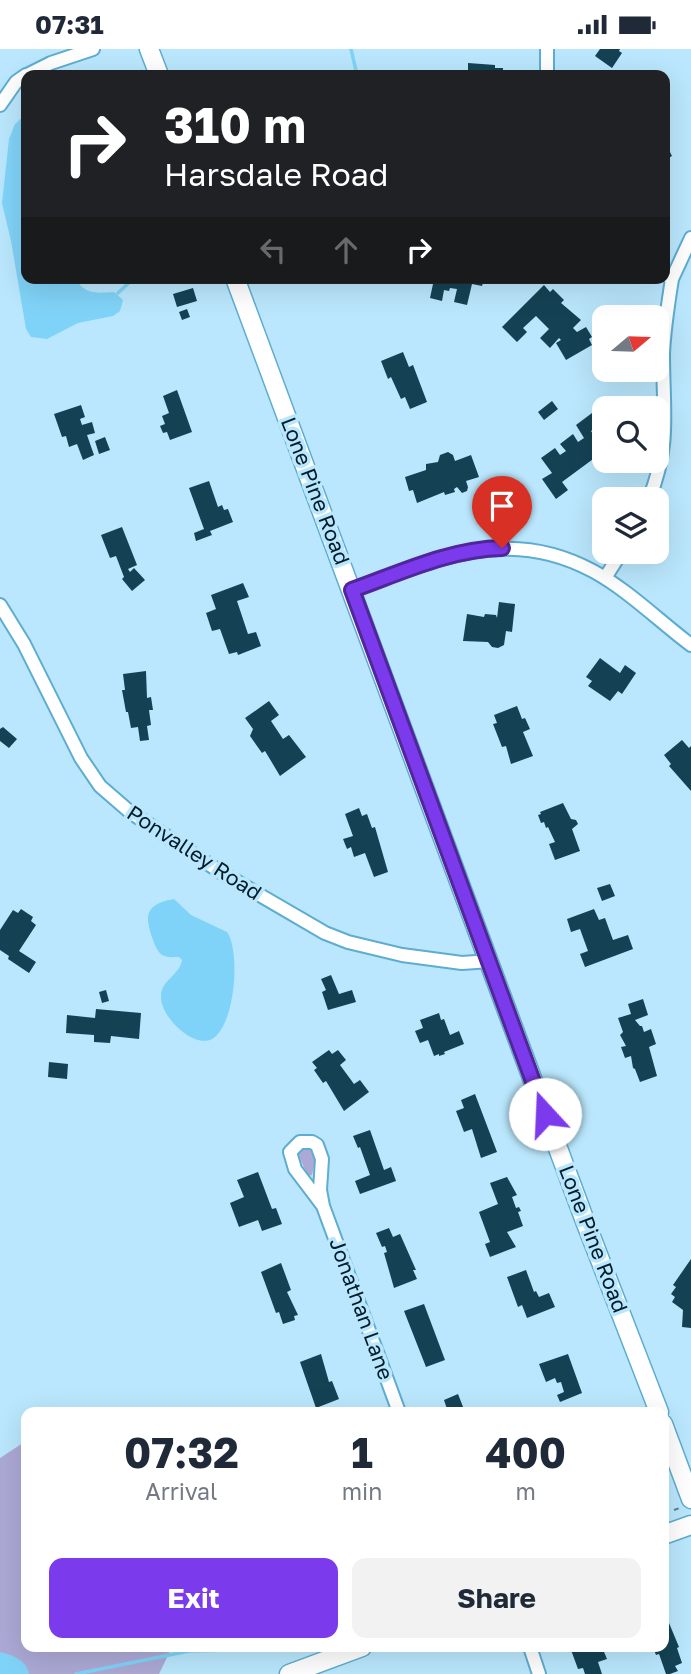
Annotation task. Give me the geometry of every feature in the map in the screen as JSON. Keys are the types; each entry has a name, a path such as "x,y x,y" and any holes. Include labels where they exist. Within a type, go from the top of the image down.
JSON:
{"street":[{"path":"36,70 93,49"},
{"path":"149,49 157,70"},
{"path":"547,49 547,70"},
{"path":"0,105 21,78"},
{"path":"670,273 691,238"},
{"name":"Lone Pine Road","path":"237,284 657,1407"},
{"path":"653,487 665,442 664,336 667,284"},
{"path":"352,590 450,556 488,548 517,547 569,560 605,578 691,645"},
{"path":"605,578 614,564"},
{"name":"Ponvalley Road","path":"0,605 24,644 80,758 109,795 130,812 222,873 325,933 402,955 462,963 489,961"},
{"name":"Jonathan Lane","path":"323,1206 320,1152 312,1142 300,1142 290,1152 292,1163 323,1206 398,1407"},
{"path":"669,1436 685,1467 691,1499"},
{"path":"669,1533 691,1525"},
{"path":"289,1674 348,1652"},
{"path":"532,1652 539,1674"}],"shaded area":[{"path":"21,119 21,284 79,284 87,290 114,292 123,300 120,311 113,316 78,323 47,339 31,337 26,329 2,203 9,139 15,124"},
{"path":"174,899 191,915 227,932 234,955 231,1005 226,1020 212,1039 204,1041 179,1029 162,1004 162,990 178,970 182,960 179,957 164,956 159,952 150,932 148,918 149,912 157,904"},
{"path":"303,1146 313,1149 316,1158 312,1175 308,1176 298,1154"},
{"path":"21,1444 21,1652 170,1652 159,1674 0,1674 0,1458"},
{"path":"0,1652 22,1662 29,1674 0,1674"}],"building":[{"path":"600,49 620,49 622,53 612,68 595,56"},
{"path":"468,63 503,68 503,70 468,70"},
{"path":"433,284 472,284 467,305 454,302 457,289 444,290 442,301 430,298"},
{"path":"544,285 550,292 553,289 564,300 561,303 581,320 573,328 577,332 586,327 592,337 589,339 592,345 566,360 556,343 561,340 559,338 550,348 540,338 549,329 536,316 523,328 527,332 517,342 502,327"},
{"path":"193,288 197,301 177,307 173,294"},
{"path":"187,309 190,317 182,320 179,312"},
{"path":"403,352 409,367 413,365 427,402 410,409 405,397 401,399 391,377 388,379 381,361"},
{"path":"177,390 192,432 170,440 167,432 163,433 160,426 165,424 162,416 169,413 163,396"},
{"path":"552,401 558,409 544,420 538,412"},
{"path":"81,405 85,417 80,419 82,425 92,422 95,433 87,435 94,455 83,460 77,444 69,447 66,436 62,437 54,414"},
{"path":"592,413 592,460 562,482 568,490 556,499 542,479 552,473 541,458 555,448 560,455 566,451 560,444 573,434 578,442 584,438 576,425"},
{"path":"105,437 110,450 99,454 95,441"},
{"path":"448,452 453,455 455,461 471,455 479,477 466,481 467,491 462,493 457,487 455,492 445,495 444,492 417,503 413,490 409,491 405,477 426,470 426,464 438,462 440,455"},
{"path":"209,481 218,507 222,505 224,510 228,509 233,522 210,531 212,535 196,541 194,533 204,529 189,488"},
{"path":"122,527 137,565 128,569 130,572 134,568 145,580 132,591 122,579 124,577 116,556 110,558 101,535"},
{"path":"243,583 249,597 237,601 248,634 256,632 261,646 238,655 237,652 229,654 220,629 212,631 206,613 216,609 211,595"},
{"path":"499,602 515,604 512,632 506,631 504,645 498,648 492,647 488,642 463,641 467,614 484,617 485,614 496,615 497,618"},
{"path":"600,658 620,673 625,665 636,673 622,694 618,691 610,701 588,686 592,681 586,677"},
{"path":"146,671 147,698 151,697 153,710 149,710 149,740 140,741 138,727 131,728 126,712 122,690 125,690 123,674"},
{"path":"269,701 279,715 271,721 283,739 289,735 306,757 280,776 265,751 262,753 250,736 253,729 245,718"},
{"path":"517,706 530,729 523,732 533,756 511,764 506,746 502,747 493,724 497,723 494,715"},
{"path":"3,727 17,739 9,748 0,741 0,729"},
{"path":"682,740 689,748 691,746 691,791 669,766 671,764 664,755"},
{"path":"563,803 571,819 578,824 572,829 580,851 555,860 549,844 555,842 538,815"},
{"path":"359,808 362,816 367,814 372,828 375,827 388,872 374,877 365,853 354,857 351,847 347,849 343,839 353,836 345,814"},
{"path":"610,884 615,896 602,901 597,888"},
{"path":"21,909 33,917 31,921 36,925 19,951 36,962 29,973 0,950 0,930 13,910 18,913"},
{"path":"594,909 599,920 605,918 613,940 628,935 633,949 585,967 580,954 588,951 580,929 571,932 567,919"},
{"path":"331,975 339,994 352,990 356,1002 328,1010 322,992 326,990 321,979"},
{"path":"106,990 109,1001 102,1003 99,992"},
{"path":"643,999 648,1015 635,1020 644,1032 651,1029 656,1044 649,1047 657,1076 640,1082 631,1056 625,1058 621,1047 626,1046 620,1035 623,1032 618,1018 631,1014 628,1004"},
{"path":"96,1009 141,1013 139,1039 111,1036 110,1043 94,1042 94,1035 66,1033 67,1015 95,1018"},
{"path":"439,1013 450,1035 459,1031 464,1044 444,1052 445,1054 434,1056 428,1040 420,1043 415,1031 423,1028 420,1020"},
{"path":"329,1050 332,1054 338,1050 346,1060 340,1065 354,1084 360,1080 369,1092 344,1111 326,1081 323,1083 314,1070 317,1068 312,1062"},
{"path":"49,1062 68,1064 67,1079 48,1077"},
{"path":"475,1094 497,1152 481,1158 472,1129 464,1132 456,1111 464,1108 461,1100"},
{"path":"370,1130 384,1170 391,1167 396,1181 360,1194 355,1181 370,1175 353,1136"},
{"path":"258,1172 272,1209 276,1208 282,1224 262,1231 258,1220 239,1227 230,1203 244,1197 237,1180"},
{"path":"507,1177 517,1195 512,1197 516,1208 519,1207 521,1211 518,1212 523,1226 507,1232 516,1247 490,1257 485,1244 490,1242 479,1212 498,1204 490,1183"},
{"path":"389,1228 393,1237 400,1234 416,1270 413,1270 417,1279 394,1288 384,1253 387,1252 376,1233"},
{"path":"691,1259 691,1328 682,1327 683,1310 672,1302 675,1297 671,1294 676,1287 673,1285"},
{"path":"281,1263 291,1290 287,1292 298,1315 294,1316 295,1320 283,1324 279,1312 276,1313 261,1272"},
{"path":"526,1270 534,1292 536,1291 539,1297 549,1293 555,1307 527,1318 522,1305 518,1307 507,1277"},
{"path":"424,1304 445,1360 426,1367 404,1311"},
{"path":"321,1354 329,1382 332,1381 339,1399 316,1407 300,1362"},
{"path":"568,1354 582,1393 560,1402 557,1395 564,1392 561,1382 557,1383 555,1378 546,1382 539,1364"},
{"path":"458,1394 463,1407 446,1407 444,1400"},
{"path":"669,1623 682,1663 675,1666 678,1671 666,1674 659,1654 656,1655 655,1652 669,1652"},
{"path":"572,1652 604,1652 607,1659 598,1662 602,1674 585,1674 583,1668 578,1669"}],"waterway":[{"path":"351,49 356,70"},
{"path":"118,293 128,284"},
{"path":"76,1674 184,1652"}],"route":[{"path":"502,548 474,550 450,556 352,590 545,1114"}]}
